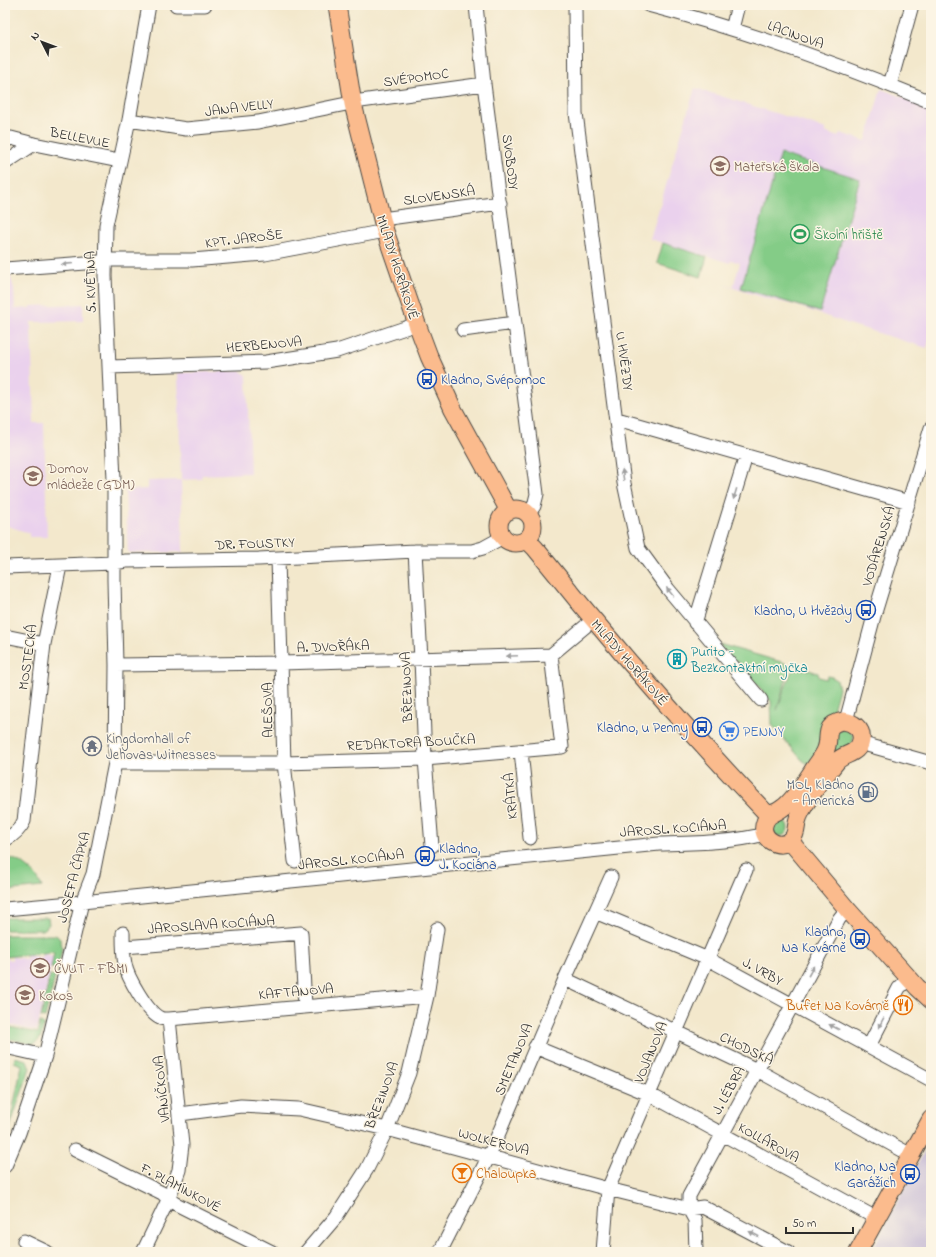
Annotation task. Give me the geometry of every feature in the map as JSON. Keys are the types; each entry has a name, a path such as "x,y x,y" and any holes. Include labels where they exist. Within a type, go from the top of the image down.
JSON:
{"main road":[{"name":"MILADY HORÁKOVÉ","path":"337,5 353,104 384,225 417,324 429,356 453,410 509,511"},
{"path":"518,509 528,514 533,524 531,535 527,540 511,543 503,537 500,531 500,521 503,516 509,511 518,509"},
{"name":"MILADY HORÁKOVÉ","path":"527,540 594,620 729,774 769,816"},
{"path":"846,721 852,723 861,734 860,743 855,751 839,759 814,792 799,816 795,834 790,841 784,844 772,842 765,834 764,825 769,816 786,805 810,774 827,748 827,735 830,729 837,723 846,721"},
{"path":"790,841 909,978 927,998 931,1000"},
{"path":"858,1252 931,1118"}],"street":[{"name":"5. KVĚTNA","path":"114,563 114,480 109,367 106,225 129,120 149,5"},
{"path":"176,5 205,5"},
{"name":"SVOBODY","path":"476,5 484,84 537,494 534,506 528,514"},
{"name":"U HVĚZDY","path":"575,5 576,113 617,419 624,483 638,548 695,623 761,700"},
{"name":"LACINOVA","path":"648,5 732,29 890,85 931,102"},
{"path":"732,29 738,5"},
{"path":"890,85 912,5"},
{"name":"SVÉPOMOC","path":"353,104 484,84"},
{"name":"JANA VELLY","path":"129,120 186,129 258,122 353,104"},
{"name":"BELLEVUE","path":"5,141 11,138 119,161"},
{"name":"BELLEVUE","path":"5,163 34,144"},
{"name":"SLOVENSKÁ","path":"384,225 500,204"},
{"name":"KPT. JAROŠE","path":"106,260 192,260 264,254 384,225"},
{"path":"5,269 99,262 106,260"},
{"path":"463,330 515,323"},
{"name":"HERBENOVA","path":"109,367 266,362 337,351 417,324"},
{"path":"617,419 909,502"},
{"name":"VODÁRENSKÁ","path":"846,721 874,616 931,428"},
{"path":"695,623 746,456"},
{"name":"DR. FOUSTKY","path":"5,567 60,566 126,561 278,558 415,551 472,551 483,548 503,537"},
{"name":"BŘEZINOVA","path":"415,551 425,759 432,846"},
{"name":"ALEŠOVA","path":"278,558 284,763 295,861"},
{"name":"JOSEFA ČAPKA","path":"5,1166 19,1133 45,1056 82,902 93,874 114,763 116,665 114,563"},
{"name":"MOSTECKÁ","path":"5,840 21,828 24,821 44,644 60,566"},
{"path":"551,654 594,620"},
{"path":"5,636 44,644"},
{"name":"A. DVOŘÁKA","path":"116,665 282,663 551,654"},
{"name":"REDAKTORA BOUČKA","path":"114,763 284,763 425,759 562,747 551,654"},
{"path":"860,743 931,763"},
{"name":"KRÁTKÁ","path":"521,751 530,838"},
{"name":"JAROSL. KOCIÁNA","path":"5,909 659,844 719,841 765,834"},
{"name":"VOJANOVA","path":"603,1252 608,1189 746,870"},
{"name":"SMETANOVA","path":"440,1252 489,1156 564,979 611,877"},
{"name":"J. LÉBRA","path":"696,1252 695,1220 689,1209 689,1196 839,919 848,909"},
{"name":"J. VRBY","path":"595,912 708,959 931,1080"},
{"name":"BŘEZINOVA","path":"306,1252 336,1217 367,1169 387,1129 409,1073 427,996 437,929"},
{"path":"123,933 124,963 128,974 143,1000 154,1014 160,1018 169,1019"},
{"name":"JAROSLAVA KOCIÁNA","path":"124,947 301,933 305,1006"},
{"path":"869,1046 899,988 909,978"},
{"name":"CHODSKÁ","path":"564,979 757,1070 911,1155"},
{"name":"KAFTANOVA","path":"169,1019 427,996"},
{"name":"VANÍČKOVA","path":"143,1252 180,1170 182,1145 180,1114 169,1019"},
{"path":"5,1047 45,1056"},
{"name":"KOLLÁROVA","path":"535,1047 649,1094 876,1218"},
{"name":"WOLKEROVA","path":"180,1114 241,1106 299,1109 387,1129 608,1189 689,1209 703,1207 788,1252"},
{"name":"F. PLAMÍNKOVÉ","path":"75,1150 162,1193 174,1203 272,1252"},
{"path":"24,1241 47,1252"}],"shaded area":[{"path":"695,88 826,129 825,132 838,137 840,133 866,141 881,89 931,108 931,332 927,348 794,305 768,299 724,285 733,287 740,263 731,260 730,263 650,239"},
{"path":"5,275 10,275 14,289 15,309 31,308 31,306 83,304 83,321 31,322 34,423 44,423 47,537 29,537 29,533 5,525"},
{"path":"240,371 247,375 250,473 202,475 201,479 181,480 178,373"},
{"path":"181,480 183,552 128,553 125,490 147,489 147,481"},
{"name":"Kokos","path":"43,954 53,956 37,1031 5,1024 5,959 12,960 12,957 26,959 27,955 41,958"},
{"path":"931,1139 931,1252 871,1252 928,1145"}],"green space":[{"name":"Školní hřiště","path":"781,154 860,179 820,312 741,288"},
{"path":"663,243 707,257 701,277 657,263"},
{"path":"719,644 785,663 788,666 789,670 777,710 791,672 794,670 808,670 818,673 819,677 826,679 827,676 837,680 839,689 824,741 808,764 802,760 772,725 771,701 737,661 733,664"},
{"path":"847,729 853,735 853,742 807,786 839,730"},
{"path":"780,820 787,825 788,828 783,835 780,836 773,831 772,828 777,821"},
{"path":"11,858 30,869 37,877 42,887 5,891 5,866"},
{"path":"5,918 48,918 49,924 43,930 5,930"},
{"path":"5,935 55,935 59,937 62,950 57,968 51,968 54,952 5,957"},
{"path":"50,975 55,977 45,1018 41,1017"},
{"path":"40,1022 44,1024 43,1030 40,1039 35,1043 32,1044 5,1038 5,1026 38,1033"},
{"path":"15,1057 27,1060 30,1068 5,1141 5,1132 9,1127 22,1065 14,1062"}],"place":[{"name":"Mateřská škola","path":"720,166"},
{"name":"Školní hřiště","path":"800,234"},
{"name":"Kladno, Svépomoc","path":"427,379"},
{"name":"Domov mládeže (GDM)","path":"33,476"},
{"name":"Kladno, U Hvězdy","path":"866,610"},
{"name":"Purito - Bezkontaktní myčka","path":"677,659"},
{"name":"Kladno, u Penny","path":"702,727"},
{"name":"PENNY","path":"729,731"},
{"name":"Kingdomhall of Jehovas Witnesses","path":"92,746"},
{"name":"MOL, Kladno - Americká","path":"868,792"},
{"name":"Kladno, J. Kociána","path":"425,856"},
{"name":"Kladno, Na Kovárně","path":"860,939"},
{"name":"ČVUT - FBMI","path":"40,968"},
{"name":"Kokos","path":"25,995"},
{"name":"Bufet Na Kovárně","path":"903,1005"},
{"name":"Chaloupka","path":"462,1173"},
{"name":"Kladno, Na Garážích","path":"910,1174"}]}
